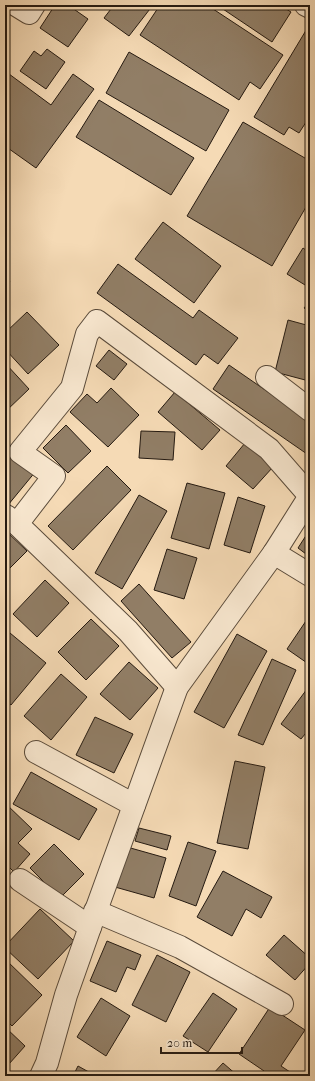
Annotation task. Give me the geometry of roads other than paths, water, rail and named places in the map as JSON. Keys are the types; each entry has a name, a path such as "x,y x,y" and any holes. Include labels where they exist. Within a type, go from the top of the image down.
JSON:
{"street":[{"path":"16,5 29,13 34,5"},
{"path":"306,5 310,7"},
{"path":"41,1076 47,1063 66,996 93,919 178,687 274,553 310,496 269,449 97,321 87,334 72,388 20,452 54,476 11,520 128,631 178,687"},
{"path":"267,377 310,410"},
{"path":"274,553 310,575"},
{"path":"36,752 134,805"},
{"path":"20,880 93,919 180,947 282,1004"}]}
